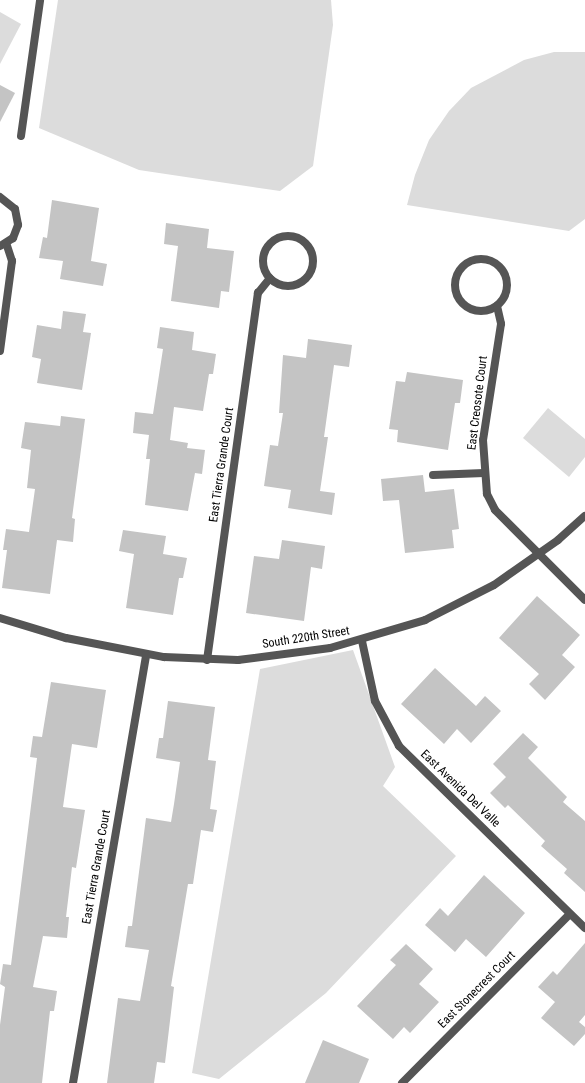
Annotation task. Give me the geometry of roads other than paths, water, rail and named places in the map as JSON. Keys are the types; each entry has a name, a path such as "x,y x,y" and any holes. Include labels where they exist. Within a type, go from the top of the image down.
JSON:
{"street":[{"path":"21,136 40,0"},
{"path":"0,197 8,201 18,217 16,232 3,245 12,261 0,351"},
{"path":"296,237 309,247 313,262 312,271 302,282 288,286 270,278 263,263 264,255 277,238 296,237"},
{"path":"480,259 496,264 503,270 507,291 497,306 483,312 464,306 455,289 458,272 463,266 480,259"},
{"name":"East Tierra Grande Court","path":"207,660 258,293 270,278"},
{"name":"East Creosote Court","path":"497,306 501,324 483,440 486,494 495,510 585,600"},
{"path":"433,476 484,473"},
{"name":"South 220th Street","path":"0,618 66,638 146,655 207,660 268,657 362,641 425,620 494,585 539,554 585,516"},
{"name":"East Avenida Del Valle","path":"362,641 375,701 399,746 585,928"},
{"name":"East Tierra Grande Court","path":"73,1083 146,655"},
{"name":"East Stonecrest Court","path":"402,1083 570,914"}]}
